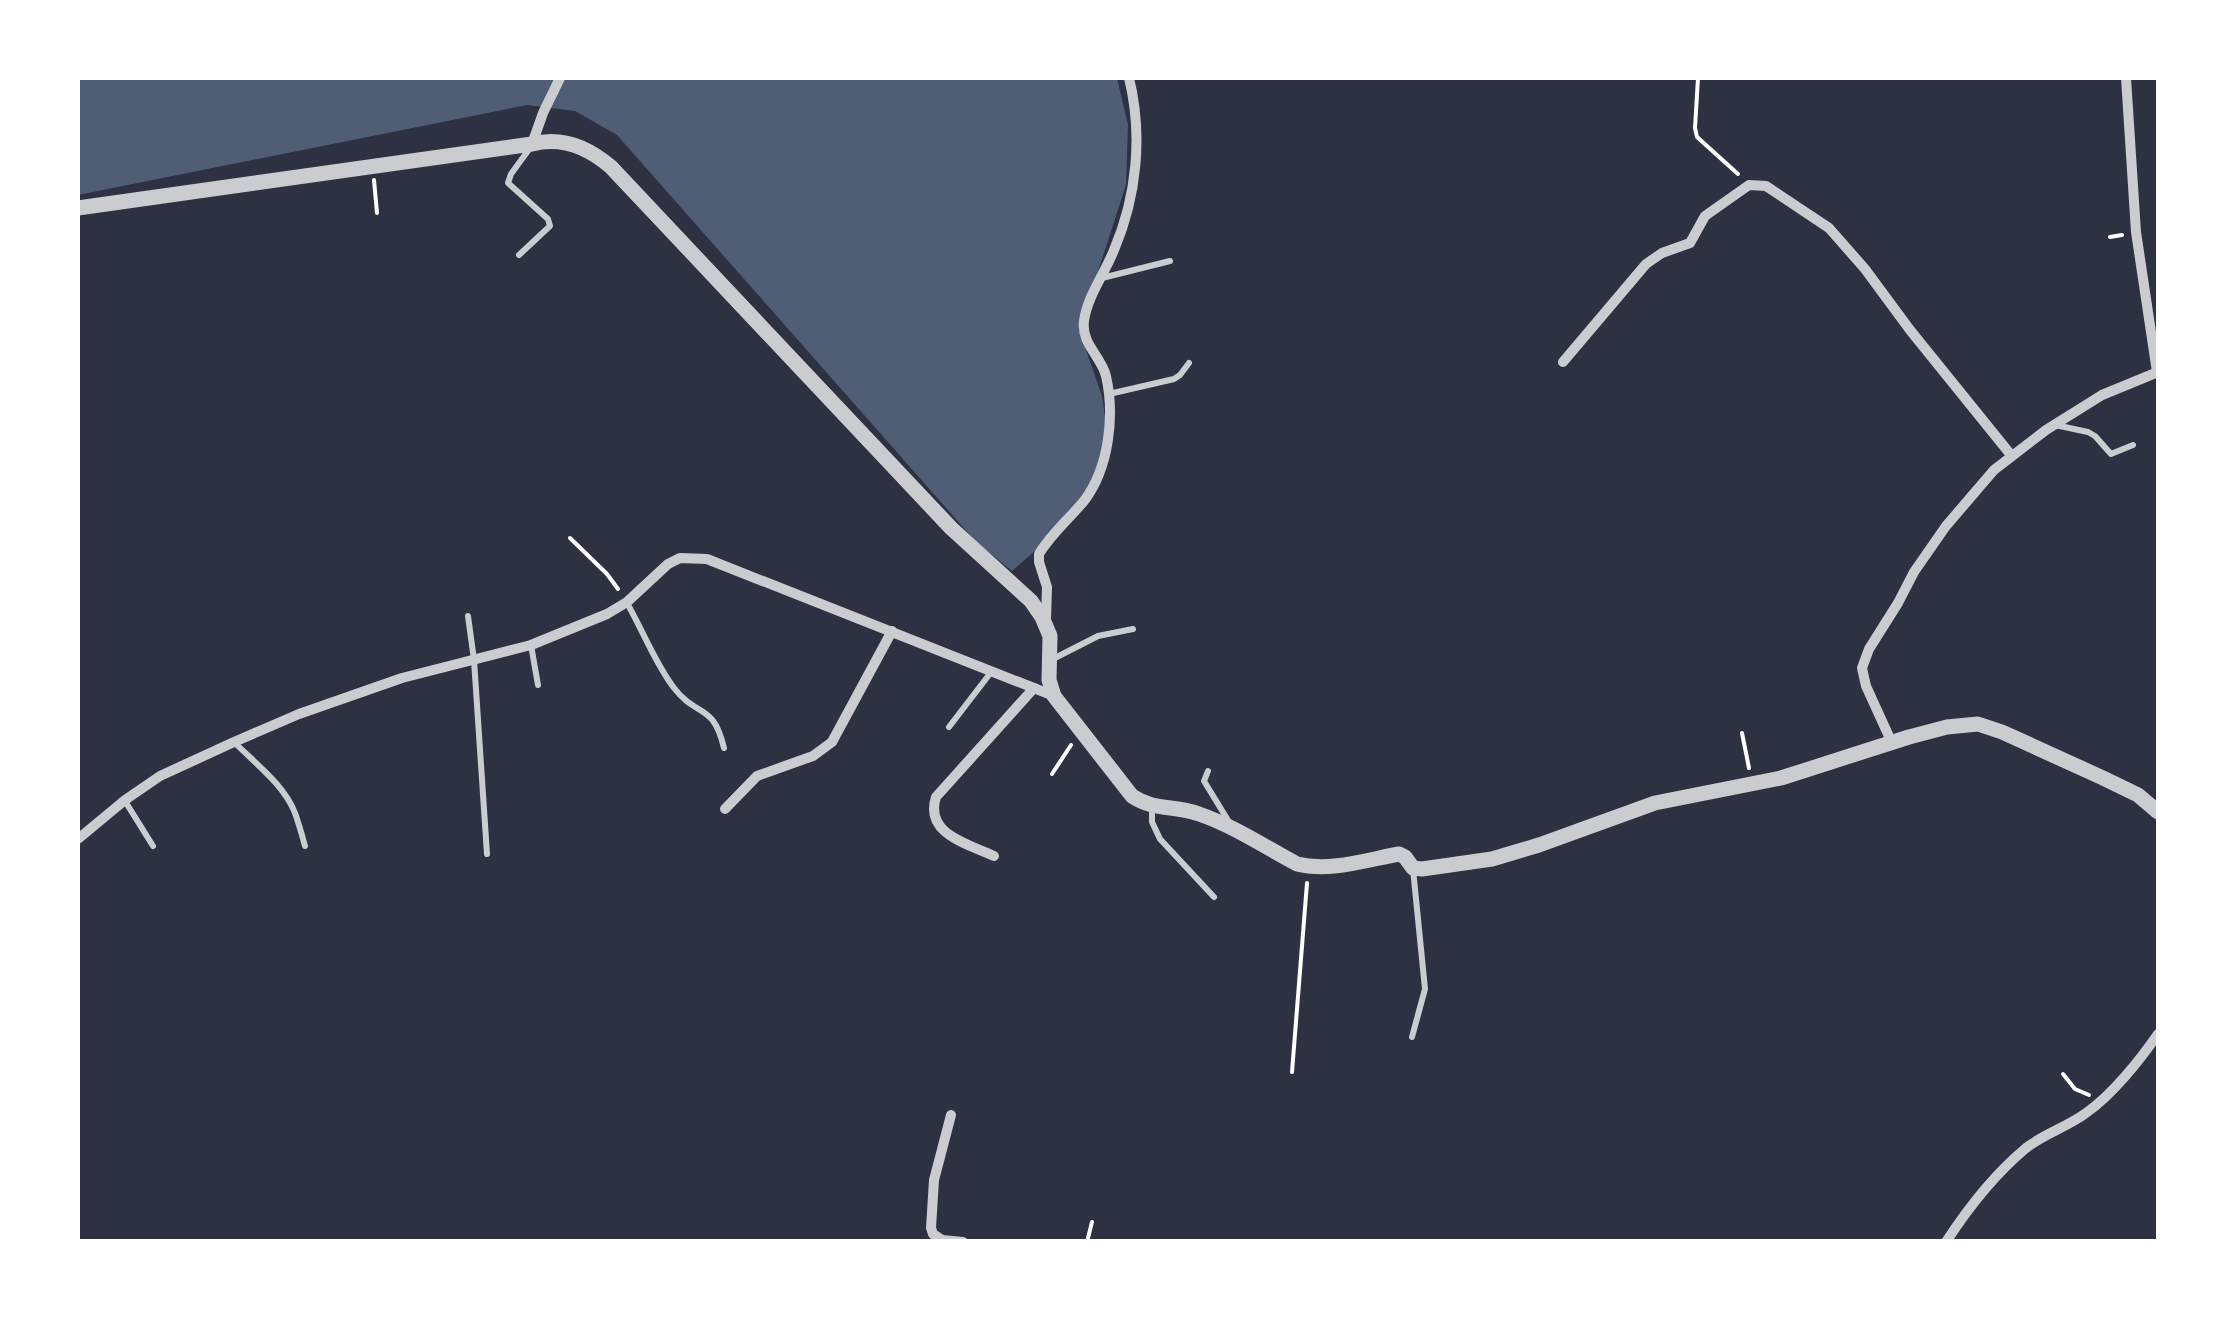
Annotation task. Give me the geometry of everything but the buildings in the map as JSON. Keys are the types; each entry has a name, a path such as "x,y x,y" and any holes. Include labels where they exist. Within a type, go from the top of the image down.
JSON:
{"street":[{"path":"532,144 560,78"},
{"path":"1046,626 1047,588 1040,554 1084,500 1100,474 1107,450 1106,376 1088,345 1083,325 1127,215 1135,175 1136,137 1129,78"},
{"path":"1892,743 1862,668 1914,572 1946,526 2012,455 2102,395 2158,372 2136,232 2126,78"},
{"path":"78,208 545,140 594,152 951,528 1032,602 1050,636 1049,680 1054,696 1132,796 1144,804 1184,809 1232,828 1297,864 1329,866 1399,854 1413,868 1492,859 1655,803 1781,778 1947,727 1978,724 2138,795 2158,812"},
{"path":"1563,362 1646,264 1662,253 1690,243 1705,216 1749,184 1766,186 1829,228 2012,455"},
{"path":"78,839 160,776 299,714 402,678 531,645 607,614 680,558 707,558 1054,696"},
{"path":"725,810 757,776 813,756 832,742 892,631"},
{"path":"994,856 947,834 935,820 933,805 1034,688"},
{"path":"1946,1242 1961,1218 2018,1156 2102,1100 2158,1034"},
{"path":"951,1115 934,1180 931,1228 941,1240 963,1242"}],"lane":[{"path":"520,254 550,226 508,183 532,144"},
{"path":"1102,278 1170,261"},
{"path":"1108,395 1174,378 1189,363"},
{"path":"2054,425 2088,432 2111,454 2133,445"},
{"path":"626,602 671,684 685,700 715,720 724,748"},
{"path":"468,616 487,854"},
{"path":"1050,661 1098,636 1133,628"},
{"path":"531,645 538,685"},
{"path":"949,727 992,670"},
{"path":"234,742 288,800 305,846"},
{"path":"1208,771 1204,781 1232,828"},
{"path":"125,800 153,846"},
{"path":"1152,806 1152,822 1160,838 1214,897"},
{"path":"1412,1037 1425,989 1413,868"}],"path":[{"path":"1698,78 1697,136 1749,184"},
{"path":"373,166 377,213"},
{"path":"570,538 607,574 626,602"},
{"path":"1052,774 1082,730"},
{"path":"1742,733 1753,784"},
{"path":"1292,1072 1309,866"},
{"path":"2063,1074 2075,1089 2102,1100"},
{"path":"1087,1242 1092,1222"}],"water":[{"path":"78,78 1117,78 1128,125 1126,185 1079,330 1102,396 1107,431 1097,474 1070,515 1012,571 977,543 617,135 575,111 527,105 78,195"}]}
